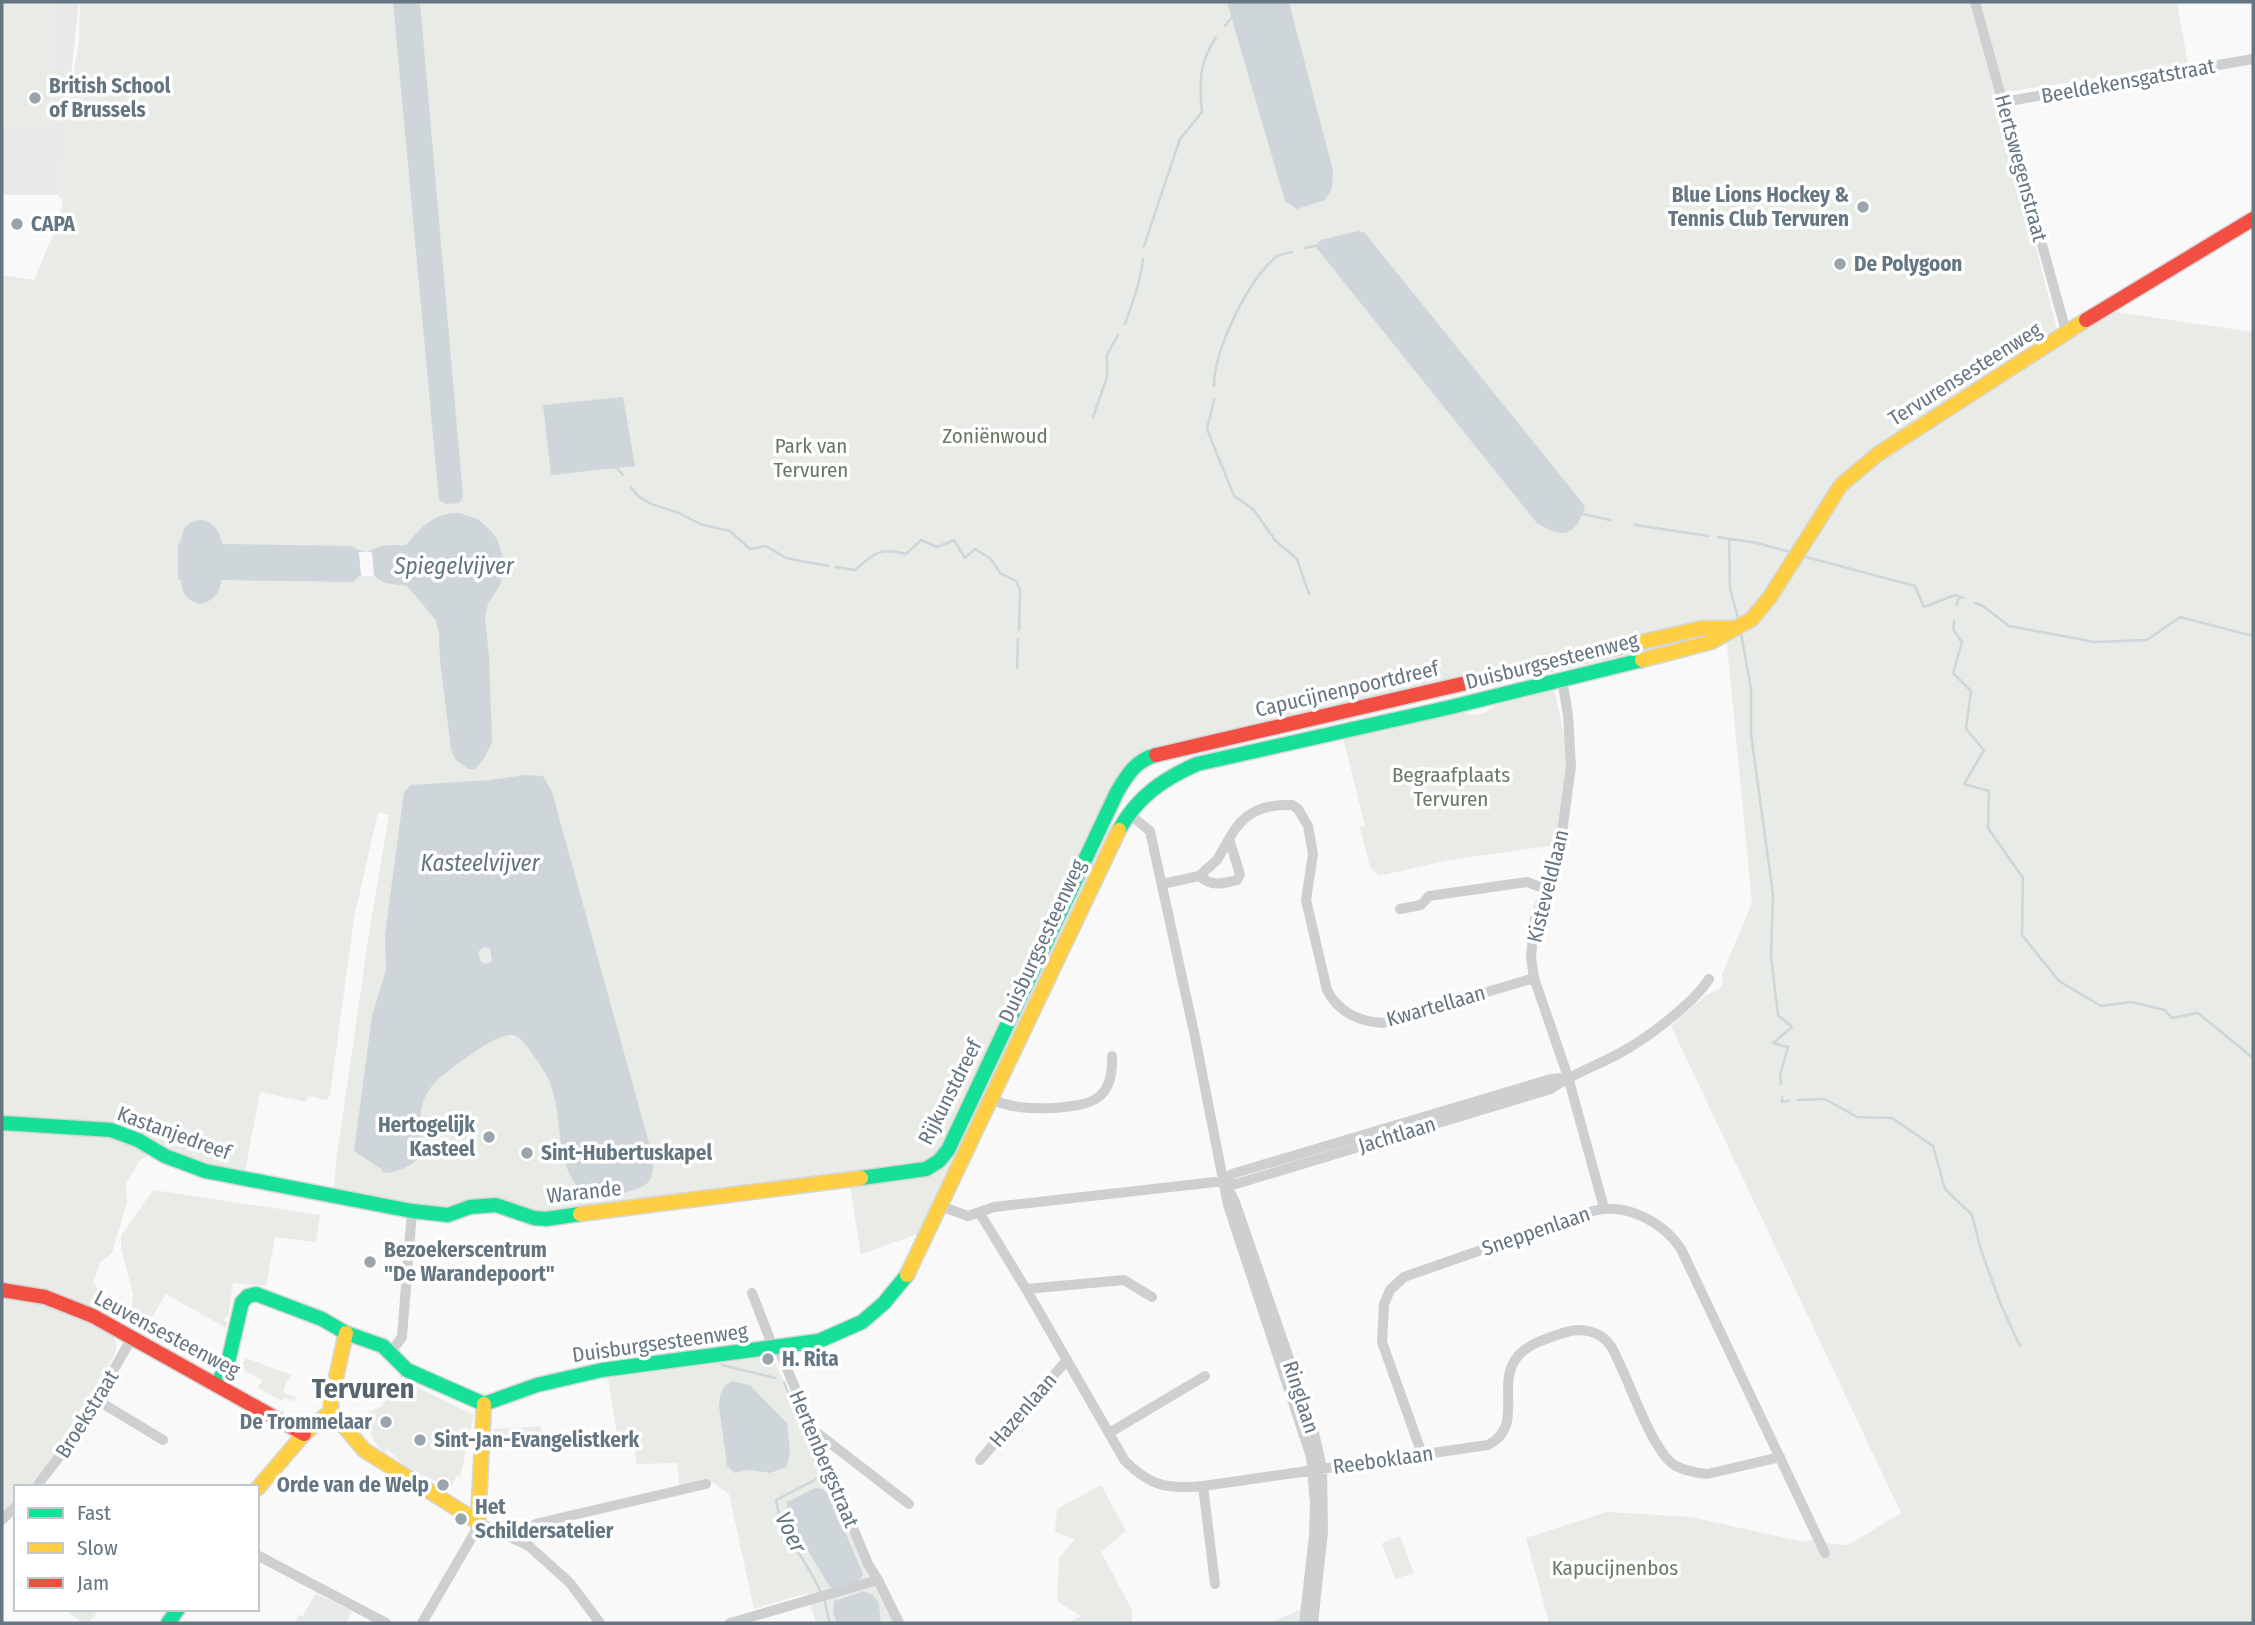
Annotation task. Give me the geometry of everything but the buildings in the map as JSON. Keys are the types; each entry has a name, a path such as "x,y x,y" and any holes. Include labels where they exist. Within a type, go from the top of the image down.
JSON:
{"street":[{"name":"Hertswegenstraat","path":"1975,2 2067,335"},
{"name":"Beeldekensgatstraat","path":"2003,102 2253,59"},
{"name":"Tervurensesteenweg","path":"1752,620 1770,597 1817,519 1842,485 1878,454 2096,314 2253,219"},
{"name":"Duisburgsesteenweg","path":"484,1404 509,1397 537,1384 576,1375 828,1339 859,1325 875,1314 906,1277 1128,813 1146,792 1161,780 1196,764 1415,716 1711,642 1752,620"},
{"name":"Capucijnenpoortdreef","path":"1132,768 1148,757 1163,753 1702,628 1738,629"},
{"name":"Kisteveldlaan","path":"1562,679 1571,766 1561,844 1531,937 1534,978 1567,1077 1604,1208"},
{"name":"Rijkunstdreef","path":"679,1201 896,1174 926,1169 939,1161 948,1150 1112,804 1132,768"},
{"name":"Kwartellaan","path":"1199,876 1217,860 1244,817 1254,811 1292,806 1298,809 1308,826 1314,855 1306,900 1327,990 1335,1003 1359,1019 1383,1023 1534,978"},
{"name":"Ringlaan","path":"1128,813 1150,831 1228,1205 1318,1469 1324,1520 1313,1623"},
{"path":"1162,884 1199,876 1207,883 1217,885 1237,880 1240,874 1229,839"},
{"path":"1400,909 1421,905 1429,896 1441,894 1527,883 1546,888"},
{"name":"Jachtlaan","path":"940,1206 968,1216 994,1207 1224,1181 1236,1184 1551,1089 1567,1077 1620,1054 1656,1029 1702,989 1709,979"},
{"path":"990,1098 1026,1110 1092,1103 1106,1088 1112,1071 1112,1056"},
{"name":"Kastanjedreef","path":"2,1123 111,1130 138,1140 165,1156 205,1171 330,1196"},
{"name":"Warande","path":"330,1196 448,1215 470,1207 505,1206 546,1219 679,1201"},
{"name":"Sneppenlaan","path":"1422,1454 1382,1342 1384,1304 1390,1290 1404,1277 1604,1208 1649,1219 1675,1239 1825,1553"},
{"path":"391,1352 402,1337 412,1211"},
{"name":"Reeboklaan","path":"979,1212 1125,1461 1146,1479 1160,1486 1203,1486 1480,1447 1495,1442 1507,1422 1508,1379 1513,1360 1529,1344 1570,1331 1583,1330 1593,1332 1610,1345 1659,1449 1675,1465 1695,1473 1707,1474 1780,1457"},
{"path":"1026,1289 1124,1280 1152,1297"},
{"name":"Leuvensesteenweg","path":"3,1291 60,1302 132,1336 304,1434"},
{"name":"Hertenbergstraat","path":"752,1293 771,1342 778,1348 868,1564 899,1623"},
{"path":"218,1384 229,1358 240,1306 246,1297 259,1295 333,1324 346,1333 376,1343 391,1352 398,1364 407,1370 484,1404 478,1522 475,1532 422,1623"},
{"path":"346,1333 331,1411 364,1451 478,1522 529,1546 570,1583 600,1623"},
{"name":"Broekstraat","path":"38,1485 65,1451 132,1336"},
{"name":"Hazenlaan","path":"980,1460 1067,1360"},
{"path":"1110,1433 1205,1376"},
{"path":"97,1400 163,1440"},
{"path":"259,1487 304,1434 331,1411"},
{"path":"811,1429 909,1504"},
{"name":"Ringlaan","path":"1304,1623 1318,1469"},
{"path":"515,1538 526,1528 539,1523 706,1484"},
{"path":"1203,1486 1215,1584"},
{"path":"259,1556 386,1623"},
{"path":"730,1623 878,1580"}],"shaded area":[{"name":"British School of Brussels","path":"2,2 79,2 58,195 2,195"},
{"path":"541,1426 542,1441 493,1441 493,1429"},
{"path":"316,1593 352,1611 346,1623 295,1623 299,1615 303,1616"}],"green space":[{"path":"2,2 56,2 55,131 2,130"},
{"name":"Zoniënwoud","path":"80,2 2177,2 2188,64 1992,94 2007,135 2058,333 2067,340 2116,312 2253,332 2253,1623 1549,1623 1526,1538 1607,1512 1691,1517 1804,1542 1814,1539 1848,1545 1901,1513 1671,1026 1706,995 1718,990 1723,984 1722,974 1752,903 1727,645 1719,632 1329,724 1167,757 1151,766 1129,788 918,1234 861,1254 848,1174 546,1213 497,1200 468,1201 448,1209 334,1191 371,920 389,815 378,812 354,918 330,1096 326,1100 308,1096 306,1102 260,1092 245,1171 240,1173 166,1147 141,1159 126,1183 127,1202 112,1253 100,1263 93,1282 115,1312 115,1354 48,1465 30,1485 14,1485 14,1501 2,1514 2,275 34,280 61,211 63,201 58,195 67,109 79,42"},
{"name":"Begraafplaats Tervuren","path":"1554,689 1568,752 1556,845 1449,860 1379,876 1370,867 1360,827 1365,826 1343,737 1464,709 1469,714 1481,714 1495,706 1494,702"},
{"path":"153,1190 320,1215 316,1242 275,1237 266,1286 233,1283 228,1317 225,1317 224,1321 227,1322 226,1328 166,1294 143,1332 127,1323 133,1294 121,1248 121,1236"},
{"path":"772,1356 894,1623 881,1623 879,1604 864,1591 834,1601 833,1613 837,1623 816,1623 807,1593 754,1609 729,1494 712,1482 680,1490 677,1463 636,1464 635,1444 619,1448 608,1378","holes":["732,1381 750,1385 784,1420 790,1451 787,1467 774,1473 748,1470 738,1472 726,1462 719,1399","815,1488 826,1492 831,1498 863,1574 859,1581 829,1586 787,1515 787,1502"]},
{"path":"246,1358 291,1375 284,1393 297,1397 294,1402 285,1397 282,1401 258,1388 262,1380 239,1368"},
{"path":"400,1379 474,1415 460,1477 457,1476 451,1487 411,1471 387,1449 385,1453 366,1426 369,1412 381,1407"},
{"path":"1101,1485 1126,1531 1101,1552 1132,1610 1132,1623 1067,1623 1081,1616 1057,1601 1059,1558 1075,1539 1055,1532 1057,1509"},
{"path":"1400,1536 1414,1573 1395,1579 1382,1543"},
{"path":"1300,1610 1299,1623 1268,1623"},
{"path":"67,1611 98,1611 88,1623 83,1623"}],"water":[{"path":"393,2 420,2 463,497 459,503 447,504 439,500"},
{"path":"1227,2 1289,2 1333,171 1332,188 1325,200 1297,209 1285,201"},
{"path":"1364,232 1585,506 1572,529 1561,533 1536,522 1315,246 1321,240"},
{"path":"623,397 635,466 551,475 543,405"},
{"name":"Spiegelvijver","path":"459,513 478,519 491,531 497,539 504,560 501,583 488,604 485,617 492,742 475,769 468,769 455,759 451,749 436,620 407,586 385,583 374,576 359,576 353,582 221,580 215,596 199,604 186,595 181,580 178,580 178,543 184,528 197,520 213,525 222,544 351,546 368,552 385,545 406,545 435,518"},
{"name":"Kasteelvijver","path":"525,775 543,776 552,792 652,1154 653,1170 650,1180 640,1188 596,1196 583,1192 576,1184 564,1160 555,1100 549,1080 521,1040 509,1035 480,1048 429,1089 424,1099 421,1118 426,1153 416,1161 400,1170 382,1173 383,1170 354,1151 372,1016 386,970 385,935 404,792 411,785","holes":["484,947 490,948 492,961 486,964 481,962 478,952"]},
{"path":"732,1381 750,1385 787,1423 790,1451 787,1467 771,1473 748,1470 735,1473 727,1466 719,1406 725,1385"},
{"path":"815,1488 823,1489 831,1498 863,1574 859,1581 832,1588 829,1586 787,1515 787,1502"},
{"path":"864,1591 873,1595 879,1604 881,1623 837,1623 833,1613 834,1601"}],"pier":[{"path":"359,552 372,552 374,576 361,576"}],"waterway":[{"path":"1225,26 1232,17"},
{"path":"1144,246 1180,139 1202,112 1202,73 1206,56 1216,37"},
{"path":"1305,248 1315,246"},
{"path":"1214,386 1226,335 1244,298 1276,257 1292,252"},
{"path":"1125,324 1143,259"},
{"path":"1093,417 1107,377 1107,355 1118,335"},
{"path":"1214,400 1207,429 1234,496 1253,509 1275,540 1297,559 1309,594"},
{"path":"617,468 623,475"},
{"path":"631,487 638,496 651,504 679,513 700,524 730,531 750,549 766,546 786,558 828,566"},
{"path":"1583,514 1610,520"},
{"path":"1635,525 1708,536"},
{"path":"1718,537 1790,552"},
{"path":"1729,539 1730,589 1739,621"},
{"path":"836,567 855,570 878,553 889,551 906,554 921,540 937,547 954,540 965,558 975,549 991,559 1000,573 1016,581 1020,590 1019,630"},
{"path":"1802,556 1915,586 1924,607 1955,595 1963,598"},
{"path":"1957,605 1959,596"},
{"path":"1975,603 2009,626 2095,642 2147,640 2180,617 2253,636"},
{"path":"1954,621 1953,629 1962,642 1953,673 1971,691 1966,729 1984,750 1964,784 1989,791 1988,828 2023,878 2022,935 2059,981 2101,1006 2131,1002 2165,1010 2172,1018 2198,1013 2253,1058"},
{"path":"1741,633 1751,689 1751,734 1773,895 1771,957 1778,1015 1792,1027 1773,1043 1788,1047 1780,1075 1781,1084"},
{"path":"1017,668 1018,639"},
{"path":"1782,1097 1782,1102 1789,1101"},
{"path":"1798,1100 1825,1099 1857,1117 1892,1118 1933,1146 1945,1189 1972,1215 1981,1250 2001,1305 2020,1346"},
{"name":"Voer","path":"722,1365 775,1378"},
{"name":"Voer","path":"784,1382 820,1473 817,1479 776,1500 783,1525 821,1593"},
{"name":"Voer","path":"824,1599 830,1623"}],"traffic: fast":[{"path":"1119,830 1134,808 1152,790 1197,764 1451,707 1642,660"},
{"path":"861,1178 926,1169 939,1161 948,1150 1117,792 1138,764 1156,755"},
{"path":"2,1123 111,1130 138,1140 165,1156 205,1171 412,1211 448,1215 470,1207 496,1205 534,1218 580,1214"},
{"path":"484,1404 537,1385 602,1370 819,1341 862,1322 884,1303 907,1275"},
{"path":"218,1384 229,1358 242,1302 248,1296 256,1294 383,1346 407,1370 484,1404"},
{"path":"168,1623 177,1611"}],"traffic: slow":[{"path":"1642,660 1711,642 1752,619 1770,597 1841,485 1878,454 2086,320"},
{"path":"1466,683 1702,628 1737,628"},
{"path":"907,1275 1119,830"},
{"path":"580,1214 861,1178"},
{"path":"331,1411 346,1333"},
{"path":"331,1411 364,1450 478,1522 484,1404"},
{"path":"259,1487 304,1434 331,1411"}],"traffic: jam":[{"path":"2086,320 2253,219"},
{"path":"1156,755 1466,683"},
{"path":"2,1290 45,1297 93,1316 304,1434"}],"place":[{"name":"British School of Brussels","path":"35,98"},
{"name":"Blue Lions Hockey & Tennis Club Tervuren","path":"1863,207"},
{"name":"CAPA","path":"17,224"},
{"name":"De Polygoon","path":"1840,264"},
{"name":"Hertogelijk Kasteel","path":"489,1137"},
{"name":"Sint-Hubertuskapel","path":"527,1153"},
{"name":"Bezoekerscentrum \"De Warandepoort\"","path":"370,1262"},
{"name":"H. Rita","path":"768,1359"},
{"name":"De Trommelaar","path":"386,1422"},
{"name":"Sint-Jan-Evangelistkerk","path":"420,1440"},
{"name":"Orde van de Welp","path":"443,1485"},
{"name":"Het Schildersatelier","path":"461,1519"}],"district":[{"name":"Tervuren","path":"363,1388"}],"park label":[{"name":"Park van Tervuren","path":"811,458"},
{"name":"Kapucijnenbos","path":"1615,1568"}]}
